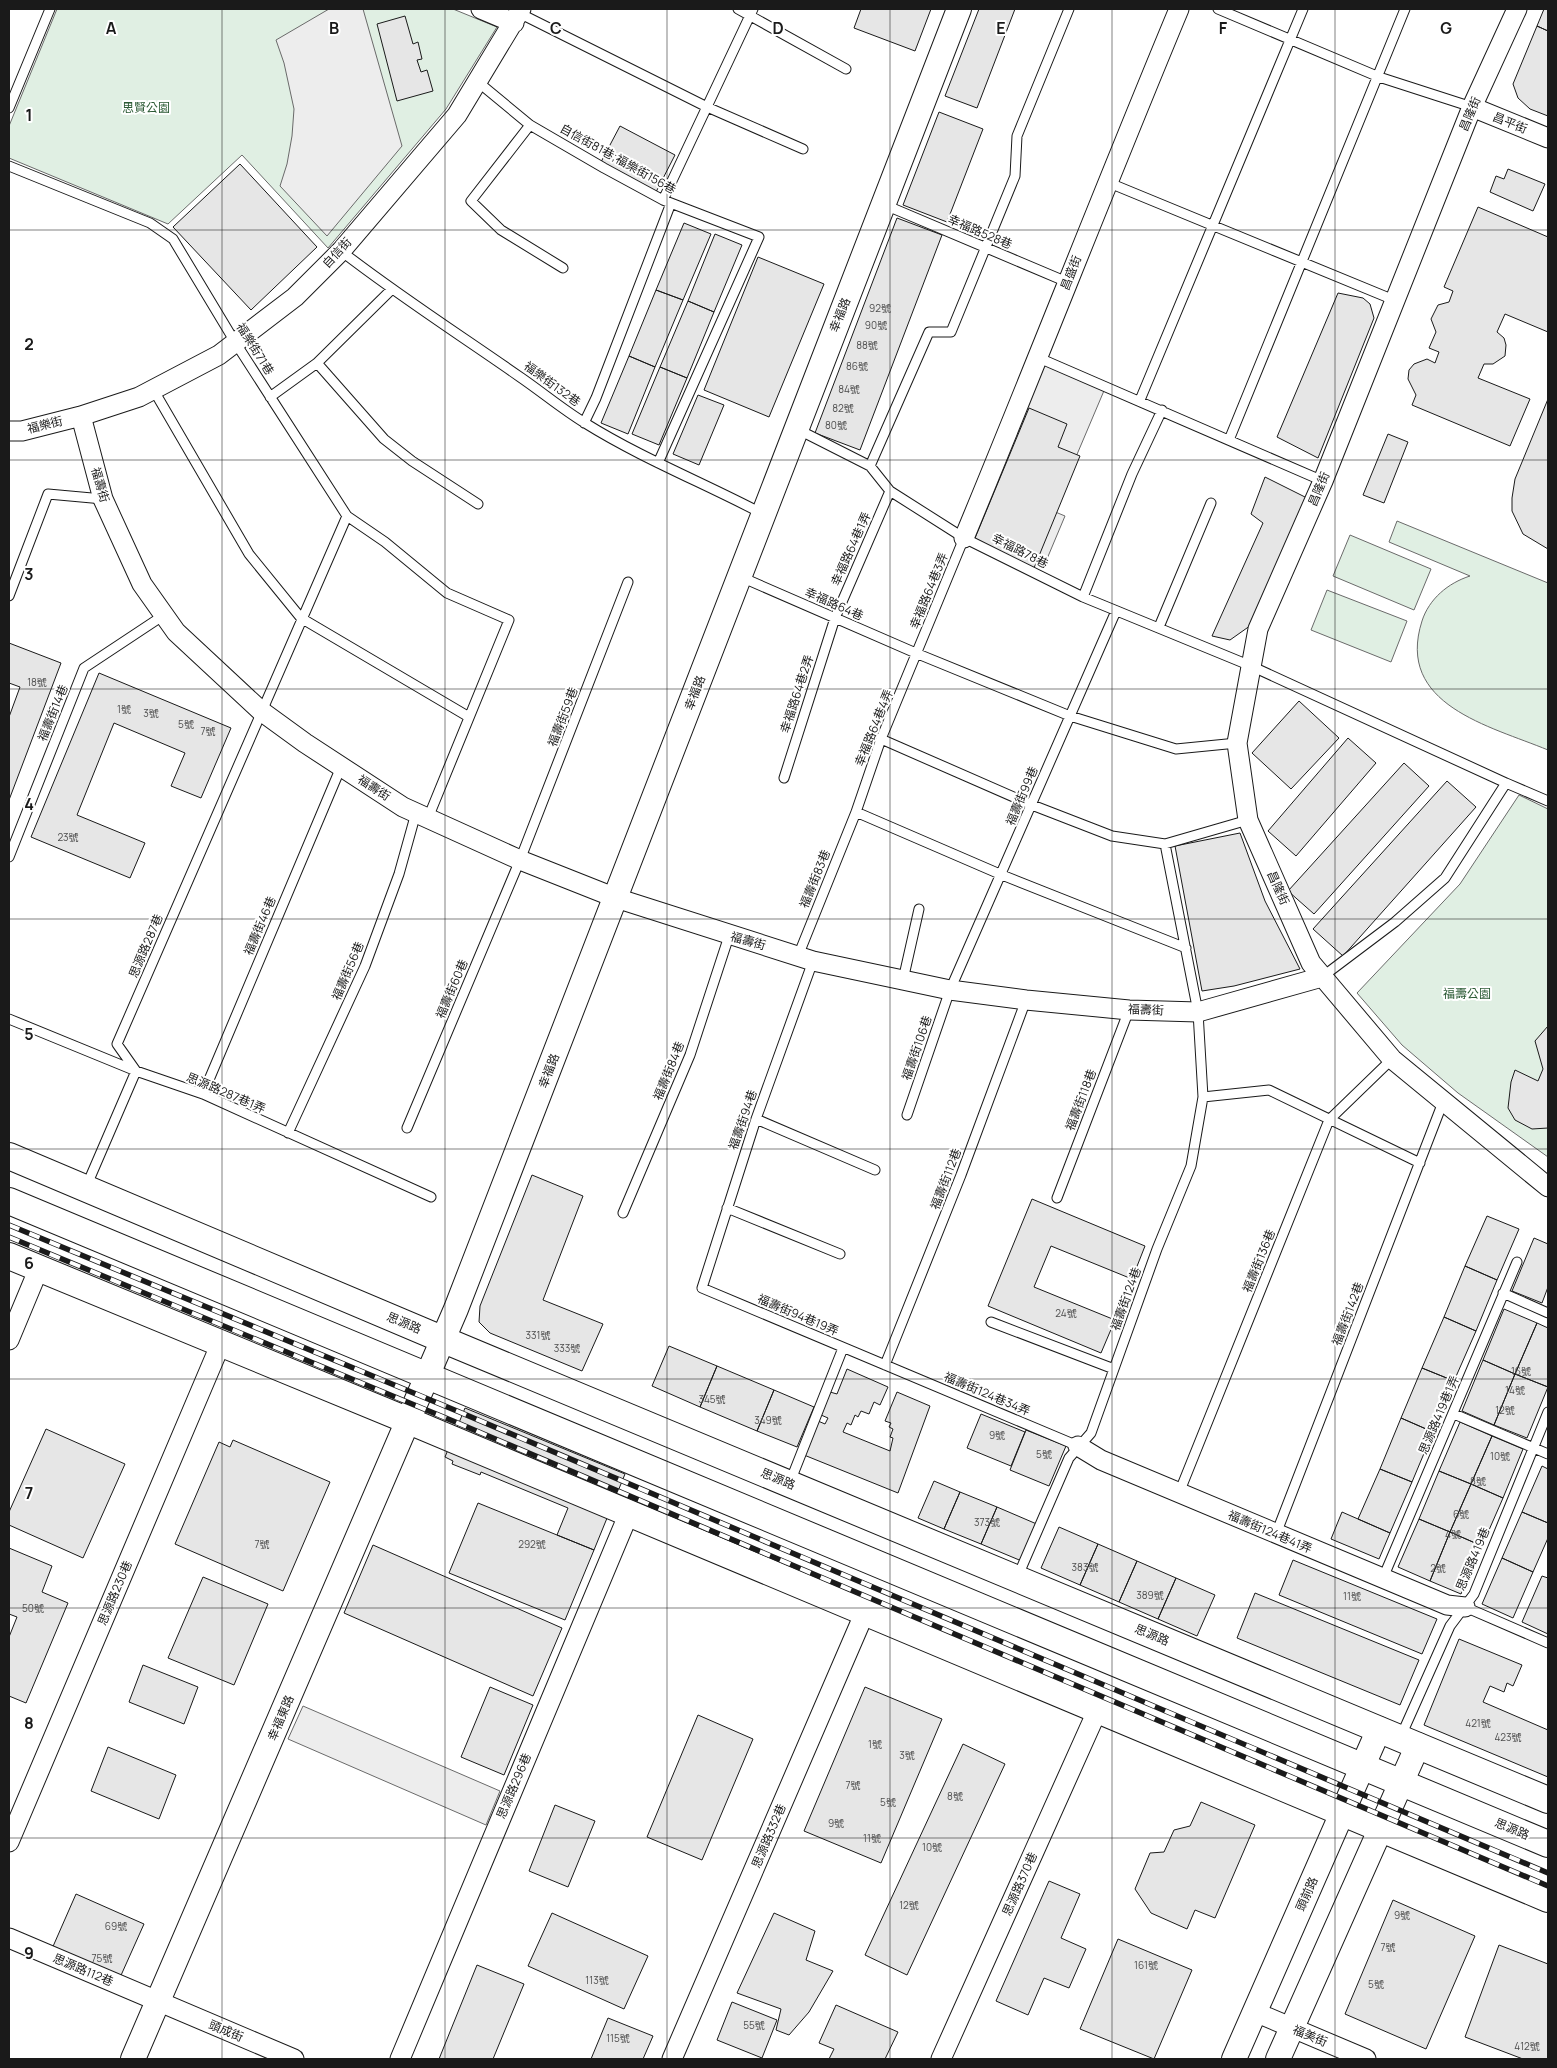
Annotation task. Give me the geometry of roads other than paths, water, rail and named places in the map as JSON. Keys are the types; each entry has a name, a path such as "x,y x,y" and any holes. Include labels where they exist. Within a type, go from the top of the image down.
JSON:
{"main road":[{"name":"思源路","path":"9,1156 444,1340 1548,1800"},
{"name":"思源路","path":"9,1201 1548,1844"},
{"path":"9,1256 409,1421 1548,1899"}],"street":[{"path":"481,9 518,15"},
{"name":"幸福路","path":"428,1377 741,576 796,428 959,9"},
{"name":"昌盛街","path":"964,538 1039,358 1106,182 1179,9"},
{"name":"昌隆街","path":"1322,977 1311,963 1248,820 1237,743 1258,628 1323,481 1472,107 1517,9"},
{"name":"自信街","path":"81,416 139,397 219,355 295,297 341,251 457,115 518,15"},
{"name":"昌平街","path":"1472,107 1548,138"},
{"name":"福樂街","path":"9,430 22,431 81,416"},
{"name":"福壽街","path":"81,416 102,499 142,584 176,632 261,711 341,767 403,807 422,816 520,860 616,898 729,936 805,958 950,990 1129,1010 1198,1012 1322,977"},
{"path":"1322,977 1392,1059 1548,1187"},
{"path":"9,1340 39,1268"},
{"name":"思源路230巷","path":"9,1842 221,1343"},
{"name":"幸福東路","path":"133,2059 428,1377"},
{"name":"福壽街124巷41弄","path":"1078,1446 1101,1460 1179,1494 1447,1605 1465,1607"},
{"name":"思源路296巷","path":"400,2059 629,1513"},
{"name":"思源路332巷","path":"672,2059 865,1612"},
{"name":"思源路370巷","path":"941,2059 1098,1709"},
{"path":"1278,2059 1401,1783 1399,1737"},
{"name":"頭前路","path":"1234,2059 1362,1767 1399,1737"},
{"name":"思源路112巷","path":"9,1938 158,2002"},
{"name":"頭成街","path":"158,2002 294,2059"},
{"name":"福美街","path":"1255,2012 1366,2059"}],"lane":[{"path":"9,108 50,9"},
{"path":"738,9 752,12 846,69"},
{"path":"870,466 929,332 951,332 1015,176 1017,136 1069,9"},
{"path":"1218,9 1379,77 1472,107"},
{"path":"1140,400 1303,9"},
{"path":"1230,440 1405,9"},
{"path":"584,423 596,398 667,202 707,107 752,12"},
{"path":"518,15 707,107 803,149"},
{"name":"自信街81巷;福樂街156巷","path":"478,82 530,125 667,202 759,237 658,463"},
{"path":"530,125 471,201 501,230 563,268"},
{"name":"福樂街71巷","path":"9,166 150,223 174,239 236,342 347,516 385,542 447,592 509,620 469,716"},
{"path":"1106,182 1394,300"},
{"name":"幸福路528巷","path":"884,205 1067,282"},
{"name":"福樂街132巷","path":"341,251 391,290 522,378 584,423 671,471 720,492 763,514"},
{"path":"270,396 317,362 391,290"},
{"path":"1039,358 1140,400 1323,481"},
{"path":"317,362 384,439 412,461 478,504"},
{"path":"153,389 249,554 301,618 469,716"},
{"path":"1083,597 1132,474 1162,410"},
{"name":"幸福路78巷","path":"796,428 870,466 890,491 964,538 1083,597 1251,666 1548,801"},
{"name":"幸福路64巷1弄","path":"835,618 890,491"},
{"path":"9,596 48,494 102,499"},
{"path":"1159,627 1211,502"},
{"path":"261,711 347,516"},
{"name":"幸福路64巷3弄","path":"918,654 964,538"},
{"name":"幸福路64巷","path":"741,576 918,654 1070,716 1176,748 1237,743"},
{"name":"福壽街59巷","path":"520,860 628,582"},
{"name":"福壽街99巷","path":"950,990 1116,611"},
{"name":"福壽街14巷","path":"9,856 84,668 164,615"},
{"name":"幸福路64巷2弄","path":"784,778 835,618"},
{"name":"幸福路64巷4弄","path":"856,812 881,739 918,654"},
{"name":"思源路287巷","path":"136,1071 117,1044 261,711"},
{"name":"福壽街56巷","path":"288,1133 365,966 422,816 469,716"},
{"path":"881,739 1032,806 1112,836 1165,844 1248,820"},
{"name":"福壽街46巷","path":"204,1094 341,767"},
{"path":"1322,977 1395,922 1445,878 1506,783"},
{"path":"856,812 1002,875 1186,948"},
{"name":"福壽街83巷","path":"805,958 856,812"},
{"name":"福壽街124巷","path":"1017,1578 1069,1458 1091,1433 1157,1249 1191,1166 1203,1097 1198,1012 1165,844"},
{"name":"福壽街60巷","path":"407,1128 520,860"},
{"path":"902,980 919,909"},
{"name":"福壽街84巷","path":"623,1213 690,1055 729,936"},
{"name":"福壽街94巷","path":"702,1288 805,958"},
{"name":"福壽街106巷","path":"907,1115 950,990"},
{"name":"福壽街112巷","path":"885,1365 961,1175 1026,1000"},
{"name":"福壽街118巷","path":"1057,1198 1129,1010"},
{"name":"思源路287巷1弄","path":"9,1019 136,1071 204,1094 431,1197"},
{"name":"福壽街136巷","path":"1179,1494 1329,1120 1392,1059"},
{"path":"86,1188 136,1071"},
{"path":"1203,1097 1269,1090 1420,1163"},
{"name":"福壽街142巷","path":"1276,1534 1443,1102"},
{"path":"756,1118 875,1170"},
{"path":"727,1208 840,1254"},
{"name":"思源路419巷1弄","path":"1383,1578 1517,1262"},
{"name":"福壽街94巷19弄","path":"702,1288 885,1365"},
{"path":"1503,1294 1548,1313"},
{"path":"991,1322 1114,1369"},
{"path":"789,1484 843,1348"},
{"name":"福壽街124巷34弄","path":"885,1365 1078,1446"},
{"name":"思源路419巷","path":"1399,1737 1450,1626 1474,1594 1548,1412"},
{"path":"1454,1414 1548,1454"},
{"path":"1465,1607 1548,1643"}],"railway":[{"path":"9,1225 457,1411 1548,1873"},
{"path":"9,1237 453,1421 1548,1886"}],"park label":[{"name":"思賢公園","path":"146,108"},
{"name":"福壽公園","path":"1467,994"}]}
